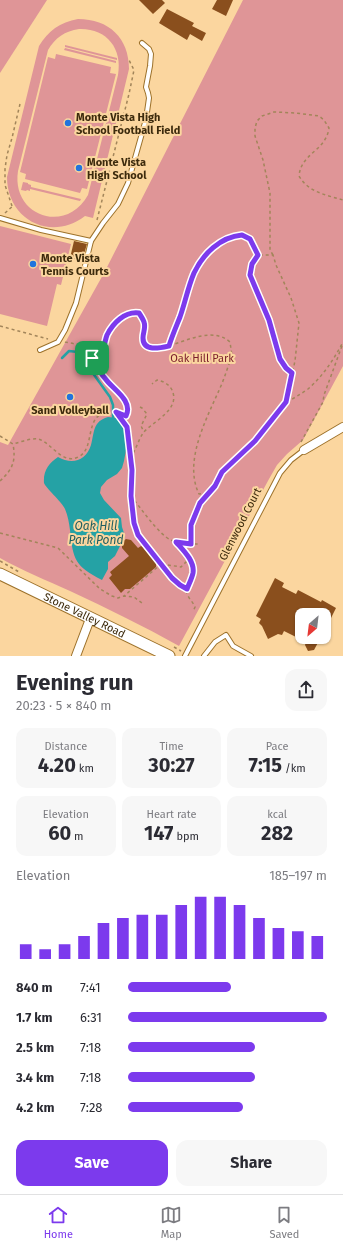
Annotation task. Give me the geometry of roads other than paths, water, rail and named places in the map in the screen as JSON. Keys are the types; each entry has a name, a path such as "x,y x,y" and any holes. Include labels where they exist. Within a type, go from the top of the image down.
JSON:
{"street":[{"name":"Glenwood Court","path":"304,450 343,427"},
{"name":"Stone Valley Road","path":"0,574 169,656"},
{"path":"76,656 90,619"}],"lane":[{"path":"40,350 58,342 76,303 91,241 124,193 132,169 146,119 148,98 146,87 151,54 149,49 142,43"},
{"path":"1,218 41,230 91,241"},
{"name":"Glenwood Court","path":"185,656 280,473 291,460 304,450"},
{"path":"204,656 215,642 226,635 233,646 251,656"}],"water":[{"name":"Oak Hill Park Pond","path":"108,417 117,418 125,431 126,450 122,468 117,474 107,480 101,487 100,493 104,500 121,518 125,536 115,556 108,562 108,569 102,580 86,570 77,561 72,548 67,514 61,503 45,485 44,475 47,468 58,457 68,461 73,461 86,455 91,445 97,424 102,419"}],"waterway":[{"path":"62,358 69,351 78,352 83,356 92,372 110,397 113,405 113,418"}],"place":[{"name":"Monte Vista High School Football Field","path":"68,123"},
{"name":"Monte Vista High School","path":"79,168"},
{"name":"Monte Vista Tennis Courts","path":"33,264"},
{"name":"Sand Volleyball","path":"70,397"}],"park label":[{"name":"Oak Hill Park","path":"202,358"}]}
